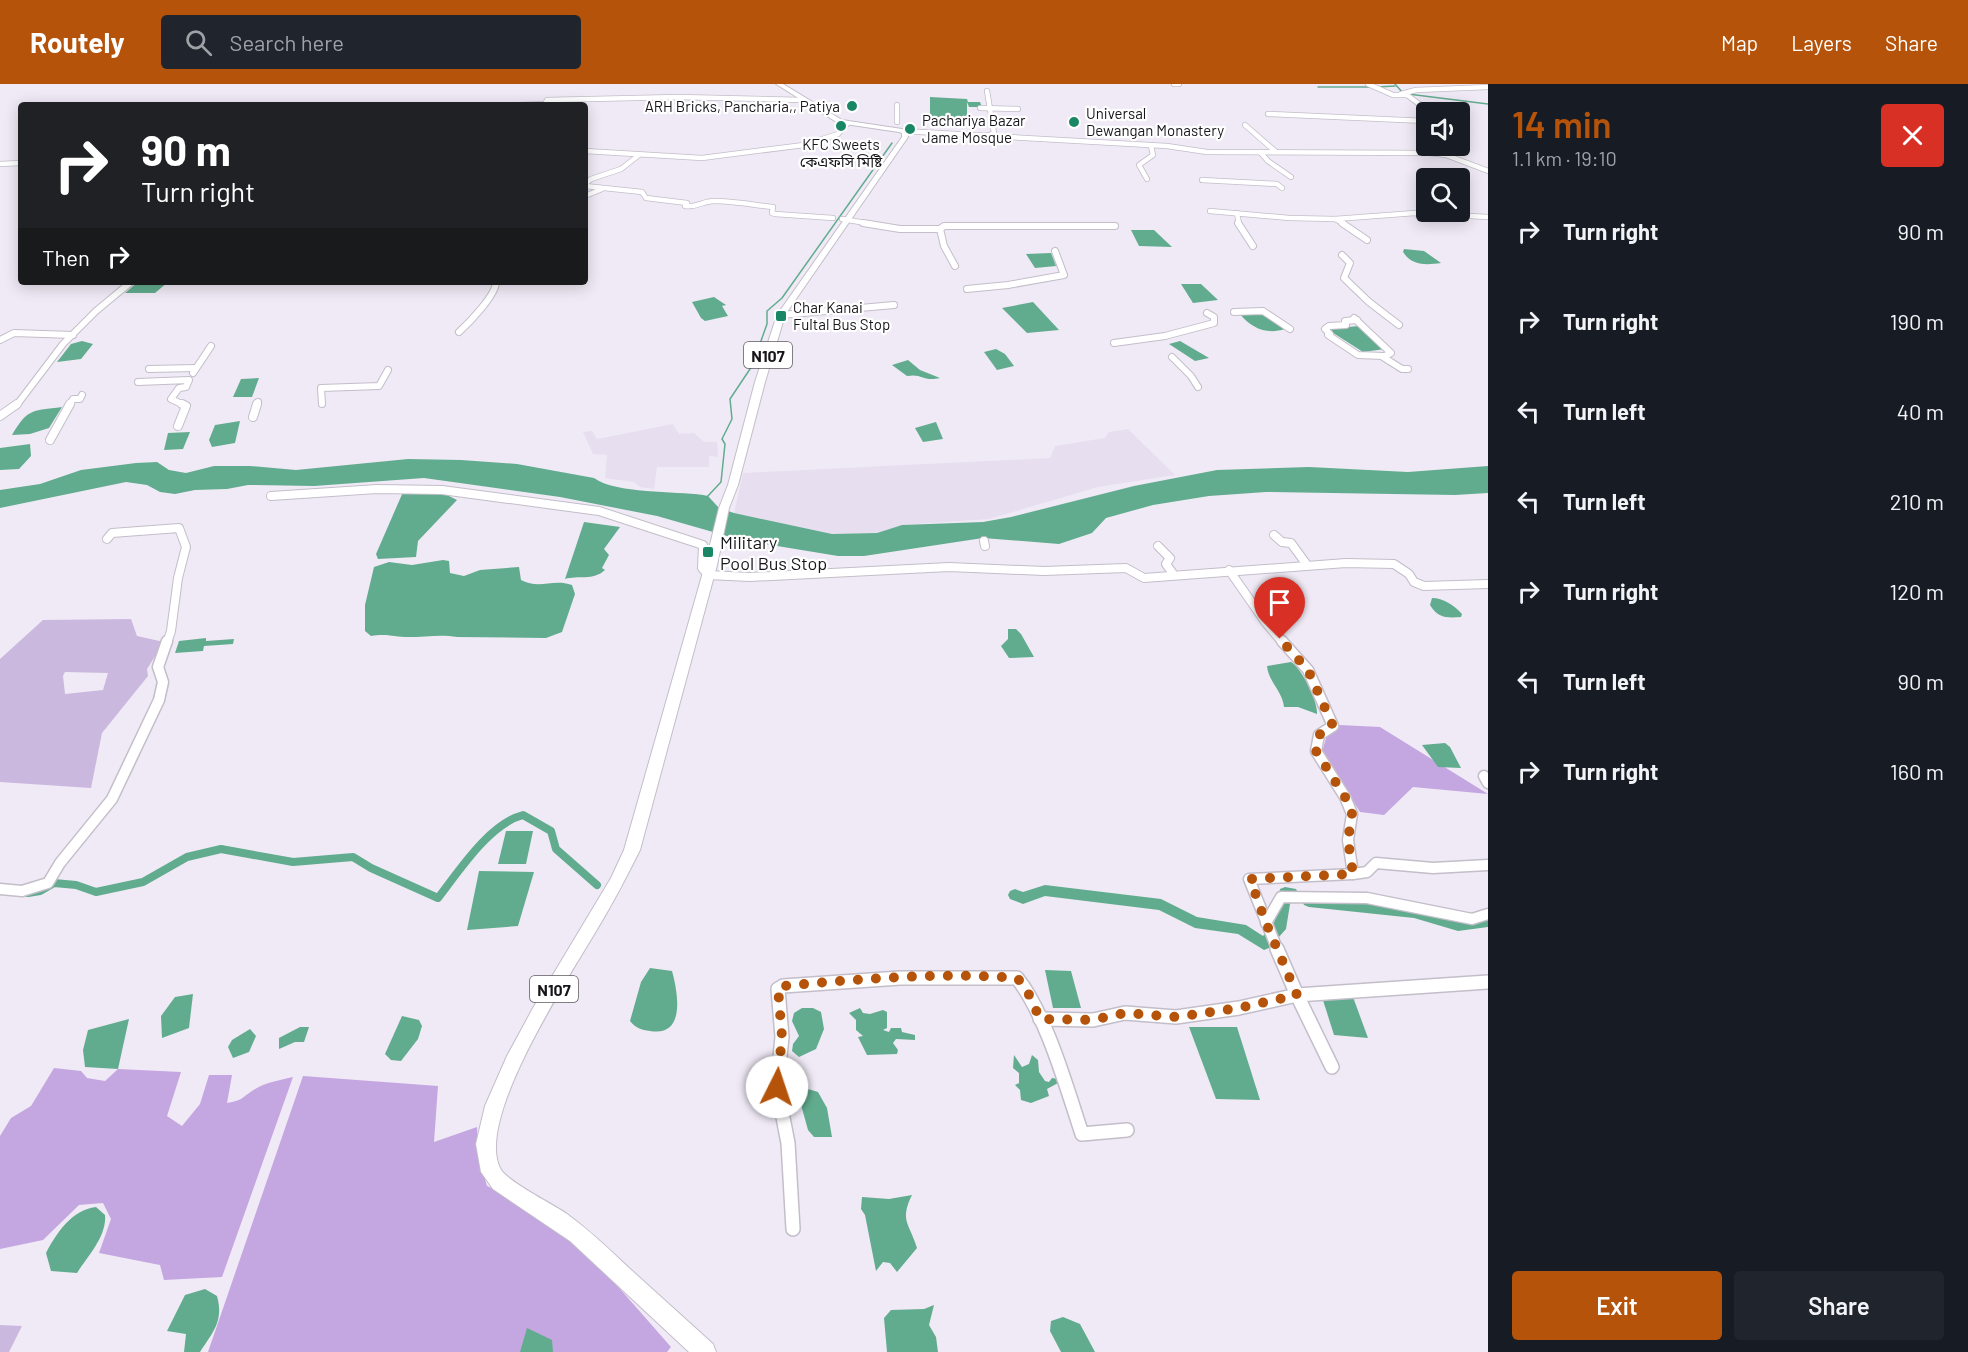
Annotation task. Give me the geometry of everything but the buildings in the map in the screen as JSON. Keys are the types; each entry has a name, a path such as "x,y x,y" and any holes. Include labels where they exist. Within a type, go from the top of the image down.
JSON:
{"highway":[{"path":"779,84 834,119 847,124 897,123 903,131"},
{"name":"N107","path":"696,1349 564,1223 500,1184 488,1165 485,1143 493,1107 529,1031 629,857 708,575 724,508 733,486 760,382 781,315 844,219 903,140 905,134 903,131"}],"street":[{"path":"1174,84 1179,84"},
{"path":"1368,84 1394,95 1407,95"},
{"path":"1416,102 1407,95 1401,94 1416,90 1488,87"},
{"path":"987,91 994,133 987,136"},
{"path":"546,102 547,100 572,102 678,97 802,100"},
{"path":"897,105 897,123"},
{"path":"980,108 1018,109"},
{"path":"1268,114 1416,121"},
{"path":"588,151 697,159 797,146 838,134 847,124"},
{"path":"1245,125 1275,151"},
{"path":"903,131 1151,146 1207,152 1416,153"},
{"path":"1147,179 1139,165 1153,155 1151,146"},
{"path":"1260,152 1268,161 1291,177"},
{"path":"588,182 591,178 621,169 639,155"},
{"path":"1449,156 1488,171"},
{"path":"0,164 18,163"},
{"path":"1202,180 1277,184 1282,188"},
{"path":"588,186 642,192 646,198 687,203 686,206 690,208 712,201 773,207 772,213 775,214 833,218"},
{"path":"588,195 603,188"},
{"path":"1209,211 1289,218 1335,219 1415,213 1488,217"},
{"path":"1237,213 1237,220 1244,235 1253,246"},
{"path":"844,219 900,229 940,229 944,226 1115,226"},
{"path":"1335,219 1354,229 1367,240"},
{"path":"940,229 944,246 955,266"},
{"path":"967,289 1008,285 1064,274 1055,250"},
{"path":"1342,255 1350,263 1344,278 1369,302 1399,325"},
{"path":"0,416 4,416 14,408 45,365 95,312 123,292 129,285"},
{"path":"459,332 480,311 496,285"},
{"path":"781,315 894,305"},
{"path":"1234,312 1263,310 1290,329"},
{"path":"1114,343 1192,331 1214,323 1214,317 1207,314"},
{"path":"1349,315 1357,320 1385,345 1391,353 1383,356 1358,355 1328,335 1330,334 1324,329 1329,326 1346,325 1345,321 1357,320"},
{"path":"0,339 14,333 73,335"},
{"path":"178,426 186,406 171,399 178,388 186,387 211,346"},
{"path":"1383,356 1402,369 1408,369"},
{"path":"1172,357 1191,376 1198,387"},
{"path":"149,369 196,368"},
{"path":"322,404 321,388 379,386 387,370"},
{"path":"138,382 189,380"},
{"path":"50,440 73,399 80,399 82,395"},
{"path":"253,417 258,402"},
{"path":"271,496 413,488 570,506 635,521 703,545 702,568 708,575 750,577 949,567 1044,571 1097,567 1126,568 1144,578 1307,565 1394,564 1420,585 1488,584"},
{"path":"0,889 22,891 48,883 60,863 112,799 159,700 163,682 159,667 171,631 178,578 186,547 179,528 112,533 107,539"},
{"path":"1274,535 1282,542 1291,543 1307,565"},
{"path":"1158,546 1170,558 1166,564 1174,575"},
{"path":"1229,570 1266,624 1308,670 1333,726 1319,735 1316,751 1345,797 1352,814 1348,840 1353,874"},
{"path":"1332,1067 1297,995 1250,879 1353,874 1368,872 1376,863 1434,868 1488,865"},
{"path":"1266,923 1281,897 1367,898 1472,919 1488,914"},
{"path":"793,1229 788,1143 777,1087 782,1037 779,987 832,982 950,977 1017,978 1025,986 1040,1019 1082,1134 1127,1130"},
{"path":"1040,1019 1093,1020 1125,1013 1176,1017 1239,1008 1297,995 1488,982"}],"shaded area":[{"path":"930,97 967,99 968,102 980,102 982,107 969,107 967,102 967,120 930,119"},
{"path":"1131,230 1154,230 1172,247 1139,246"},
{"path":"1404,249 1424,251 1441,263 1415,262 1407,257 1403,252"},
{"path":"1051,253 1056,266 1035,268 1026,254"},
{"path":"1181,284 1201,284 1218,300 1193,303"},
{"path":"134,285 164,285 155,293 125,293"},
{"path":"714,297 726,305 722,306 728,316 705,321 692,302"},
{"path":"1033,302 1059,330 1027,333 1002,308"},
{"path":"1260,312 1285,329 1265,331 1259,329 1239,313"},
{"path":"1359,326 1385,349 1363,352 1327,329"},
{"path":"82,341 93,344 81,359 57,362 71,344"},
{"path":"1180,341 1209,358 1195,361 1169,344"},
{"path":"996,349 1005,354 1014,366 997,370 984,352"},
{"path":"908,360 920,370 940,378 907,376 892,365"},
{"path":"259,378 252,397 233,397 241,379"},
{"path":"62,407 49,428 30,434 12,435 22,420 32,412"},
{"path":"240,421 235,443 212,447 209,440 215,425"},
{"path":"936,422 943,439 923,442 915,428"},
{"path":"673,424 679,434 694,433 704,442 717,442 718,457 709,456 709,467 657,467 654,489 640,487 634,482 605,478 607,455 593,454 583,432 592,431 597,439"},
{"path":"1128,429 1175,475 1098,487 989,519 902,525 877,533 832,534 734,513 743,473 1050,458 1055,446 1105,438 1109,432"},
{"path":"190,432 183,449 164,450 168,433"},
{"path":"30,444 31,456 19,469 0,470 0,448"},
{"path":"408,459 517,464 594,478 616,487 703,495 708,496 719,508 734,513 832,534 877,533 902,525 983,522 1134,486 1217,470 1309,467 1408,472 1488,466 1488,493 1455,495 1266,492 1209,496 1153,505 1106,518 1092,533 1059,544 983,538 864,556 838,556 741,540 657,516 560,497 424,478 314,486 248,485 175,494 160,492 147,485 126,482 0,508 0,490 40,484 81,470 136,463 157,462 169,470 186,473 214,466 296,470"},
{"path":"403,492 445,494 457,500 418,541 416,557 378,559 376,554"},
{"path":"584,522 620,527 604,549 609,555 602,568 605,570 590,577 565,579"},
{"path":"449,561 450,573 464,576 480,570 519,567 521,580 528,583 572,585 575,594 562,632 546,638 371,636 365,631 365,605 374,567 389,562 412,565"},
{"path":"1432,598 1452,605 1462,614 1461,617 1439,615 1430,605"},
{"path":"131,619 137,636 164,642 147,669 148,676 102,733 91,788 0,782 0,659 43,620","holes":["65,672 108,673 103,690 65,694 63,676"]},
{"path":"1008,629 1016,629 1021,634 1034,657 1009,658 1001,646 1008,639"},
{"path":"206,638 206,641 234,639 233,644 204,646 203,651 175,653 179,641"},
{"path":"1291,662 1300,671 1308,686 1315,701 1317,714 1298,707 1284,707 1267,666"},
{"path":"1340,725 1380,727 1488,794 1413,787 1384,815 1360,812 1322,752 1327,735"},
{"path":"1445,743 1450,747 1461,768 1438,767 1422,745"},
{"path":"506,831 533,831 526,864 498,864"},
{"path":"479,871 534,872 518,926 467,930"},
{"path":"650,968 672,971 676,990 677,1012 669,1027 662,1031 641,1029 630,1021 641,982"},
{"path":"1045,970 1071,971 1081,1008 1053,1008"},
{"path":"193,994 189,1028 162,1038 161,1016 175,997"},
{"path":"1322,997 1353,997 1368,1038 1334,1035"},
{"path":"802,1008 813,1008 821,1012 824,1029 816,1049 799,1057 792,1051 793,1044 799,1036 792,1021 794,1013"},
{"path":"860,1008 863,1013 870,1014 883,1010 887,1012 887,1028 883,1030 889,1032 891,1028 901,1028 902,1032 915,1035 915,1040 896,1039 893,1043 898,1050 897,1054 867,1055 858,1037 863,1036 856,1030 856,1020 849,1013"},
{"path":"402,1016 419,1020 422,1026 418,1039 401,1061 391,1060 385,1054"},
{"path":"129,1019 118,1069 85,1067 83,1050 88,1030"},
{"path":"300,1027 309,1027 304,1042 295,1042 279,1049 279,1038"},
{"path":"1189,1027 1237,1027 1260,1100 1216,1099"},
{"path":"250,1029 256,1036 249,1052 233,1058 228,1047 232,1040"},
{"path":"1014,1055 1022,1067 1029,1064 1032,1055 1038,1060 1039,1072 1045,1081 1049,1082 1052,1078 1058,1079 1058,1083 1047,1089 1049,1096 1031,1103 1021,1100 1020,1090 1015,1085 1019,1083 1019,1073 1013,1068"},
{"path":"54,1068 81,1071 87,1078 105,1081 118,1069 181,1072 167,1116 182,1126 200,1104 209,1075 232,1075 227,1103 239,1100 261,1086 293,1077 222,1277 164,1280 160,1265 99,1253 111,1219 103,1203 79,1205 43,1240 0,1249 0,1136 11,1118 31,1106"},
{"path":"303,1076 438,1086 434,1142 477,1127 478,1155 487,1186 544,1210 592,1257 671,1347 667,1352 208,1352"},
{"path":"805,1088 818,1092 827,1108 832,1137 814,1137 808,1130 798,1094"},
{"path":"912,1195 906,1217 917,1248 897,1272 890,1263 883,1262 876,1271 865,1215 861,1209 862,1197 889,1199"},
{"path":"96,1207 105,1215 105,1223 96,1246 77,1273 51,1271 46,1253 55,1237 73,1217"},
{"path":"205,1289 217,1296 219,1312 216,1326 200,1352 184,1352 186,1334 167,1331 185,1295"},
{"path":"934,1305 929,1325 936,1337 938,1352 887,1352 884,1318 891,1310 924,1309"},
{"path":"1063,1317 1080,1324 1095,1352 1061,1352 1050,1331 1051,1321"},
{"path":"0,1325 22,1326 9,1352 0,1352"},
{"path":"527,1328 552,1340 553,1352 520,1352"}],"waterway":[{"path":"1395,84 1403,93"},
{"path":"1377,87 1395,86"},
{"path":"1318,87 1372,87"},
{"path":"1408,94 1488,104"},
{"path":"707,497 721,482 725,444 722,439 732,419 730,399 752,366 767,324 767,311 782,298 892,143"},
{"path":"28,893 40,891 54,883 76,885 96,892 143,882 187,857 221,849 293,862 353,857 371,868 438,898 465,862 487,838 510,820 523,815 551,831 556,849 597,885"},
{"path":"1015,895 1023,898 1045,890 1161,905 1195,922 1241,929 1264,944 1281,925 1285,893 1291,893"},
{"path":"1309,901 1414,912 1458,925 1488,921"}],"place":[{"name":"ARH Bricks, Pancharia,, Patiya","path":"852,106"},
{"name":"Universal Dewangan Monastery","path":"1074,122"},
{"name":"KFC Sweets কেএফসি মিষ্টি","path":"841,126"},
{"name":"Pachariya Bazar Jame Mosque","path":"910,129"},
{"name":"Char Kanai Fultal Bus Stop","path":"781,316"},
{"name":"Military Pool Bus Stop","path":"708,552"}],"route":[{"path":"777,1087 782,1037 778,988 783,986 926,978 1017,978 1025,986 1040,1019 1093,1020 1125,1013 1176,1017 1239,1008 1297,995 1250,879 1353,874 1348,840 1352,814 1345,797 1316,751 1319,735 1333,726 1308,670 1280,639"}]}
